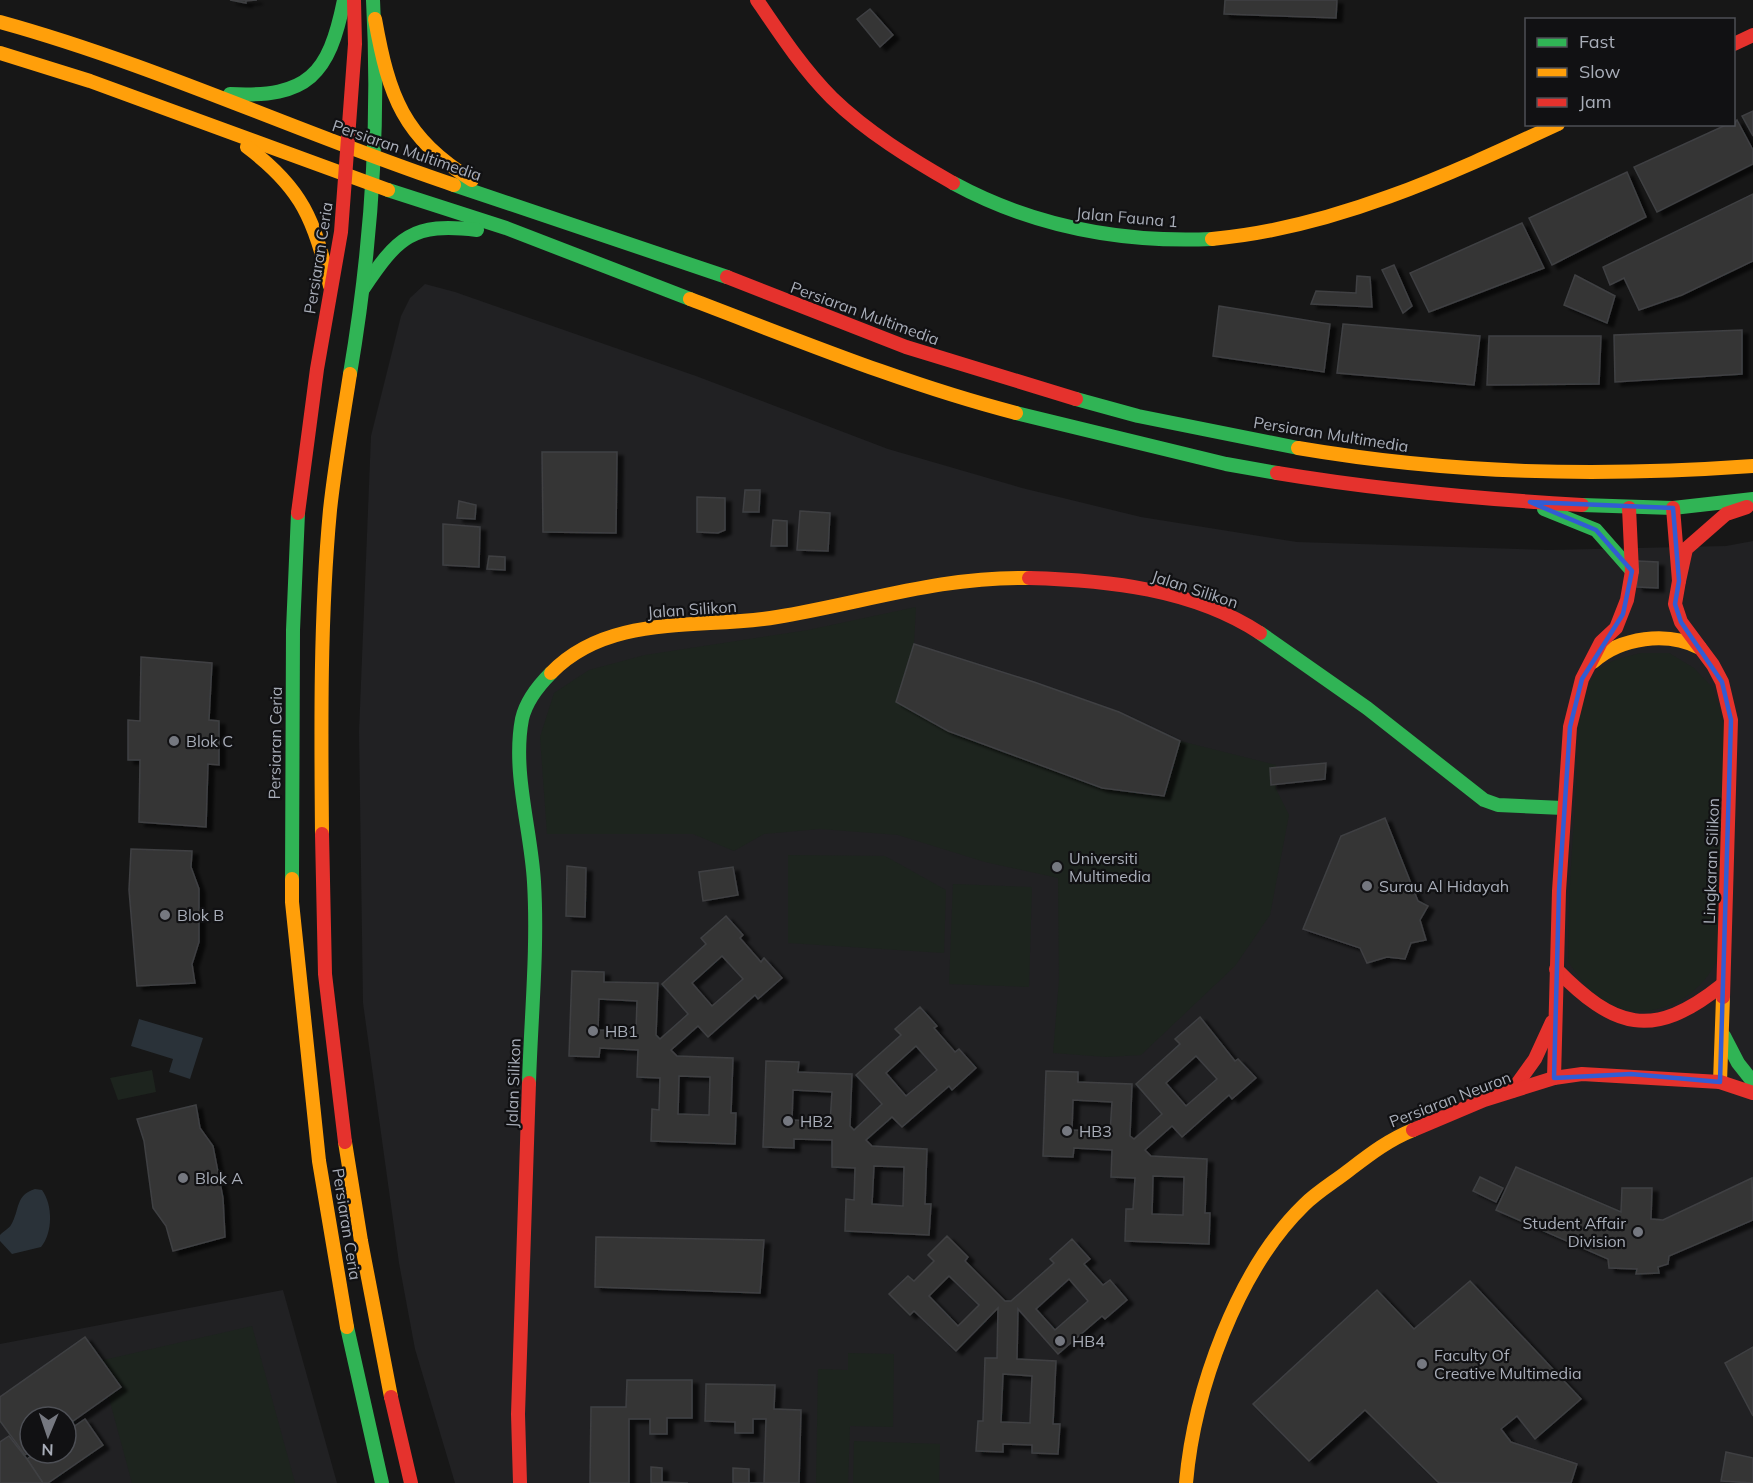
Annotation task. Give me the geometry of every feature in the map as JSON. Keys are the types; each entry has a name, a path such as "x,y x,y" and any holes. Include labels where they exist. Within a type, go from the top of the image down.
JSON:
{"street":[{"path":"209,92 271,95 306,83 316,75 334,44 344,0"},
{"name":"Persiaran Ceria","path":"354,0 355,44 341,232 330,286 299,502 293,630 292,902 305,1044 320,1161 353,1363 382,1483"},
{"name":"Persiaran Ceria","path":"373,0 375,19 373,185 363,289 328,536 321,731 322,894 327,992 347,1150 380,1351 411,1483"},
{"name":"Jalan Fauna 1","path":"757,0 817,81 832,98 874,133 931,170 985,199 1024,216 1078,230 1120,237 1219,238 1274,232 1332,216 1464,168 1554,126"},
{"path":"375,19 381,58 404,119 430,152 472,179 548,215"},
{"name":"Persiaran Multimedia","path":"0,22 66,40 209,92 346,148 670,256 936,357 1043,391 1248,439 1372,459 1508,471 1629,475 1674,474 1753,466"},
{"path":"1735,44 1753,35"},
{"path":"0,53 90,81 346,177 569,251 881,372 1014,414 1156,449 1297,477 1425,494 1629,508 1673,507 1753,499"},
{"path":"0,61 90,81"},
{"path":"195,120 239,141 275,168 290,183 305,204 314,225 330,286"},
{"path":"363,289 377,267 405,237 432,227 449,225 495,233 569,251"},
{"path":"1530,502 1596,530 1632,571"},
{"path":"1679,581 1686,549 1726,514 1753,504"},
{"name":"Lingkaran Silikon","path":"1673,507 1679,581 1675,604 1681,622 1701,648 1722,682 1731,720 1720,1083"},
{"path":"1554,1078 1563,808 1570,727 1582,679 1601,642 1616,628 1623,614 1632,571 1629,508"},
{"name":"Jalan Silikon","path":"520,1483 517,1413 532,1006 537,932 533,859 521,762 521,725 526,704 541,683 566,658 609,637 641,629 680,624 750,621 859,601 902,589 952,582 1043,579 1145,590 1192,602 1240,621 1335,683 1484,800 1498,805 1563,808"},
{"path":"1582,679 1596,657 1631,642 1653,637 1693,642 1701,648"},
{"path":"1556,969 1586,999 1614,1017 1640,1021 1664,1017 1690,1008 1722,985"},
{"path":"1512,1091 1535,1059 1555,1015"},
{"path":"1723,1035 1738,1063 1753,1082"},
{"name":"Persiaran Neuron","path":"1186,1483 1189,1450 1218,1342 1261,1258 1304,1205 1387,1141 1484,1100 1554,1078 1582,1074 1630,1074 1720,1083 1753,1093"}],"highlighted area":[{"path":"1530,502 1673,508 1679,581 1675,604 1681,622 1722,682 1731,720 1720,1082 1631,1074 1554,1078 1559,891 1570,727 1582,679 1623,614 1632,571 1596,530"}],"shaded area":[{"name":"Universiti Multimedia","path":"425,284 455,292 696,376 888,449 1022,488 1141,517 1297,542 1549,550 1726,546 1753,541 1753,1483 455,1483 415,1349 399,1263 363,1003 359,732 371,436 401,316 410,298"},
{"path":"916,607 914,644 896,701 948,731 1102,788 1164,795 1180,741 1276,765 1276,789 1289,815 1270,915 1235,966 1141,1055 1107,1057 1053,1053 1059,980 1058,878 985,862 898,835 820,829 764,834 734,851 693,834 547,834 540,737 554,693 589,670 645,655 808,630"},
{"path":"1641,653 1669,653 1694,668 1713,688 1725,730 1717,960 1698,987 1685,998 1654,1010 1638,1011 1621,1009 1605,1003 1595,995 1568,962 1568,940 1578,729 1583,699 1588,685 1605,665"},
{"path":"788,855 885,856 946,890 944,953 788,943"},
{"path":"953,884 1032,887 1029,987 949,984"},
{"path":"139,1019 203,1038 190,1079 169,1072 173,1059 131,1046"},
{"path":"152,1070 156,1092 118,1100 110,1078"},
{"path":"35,1189 42,1190 46,1196 50,1211 48,1234 41,1247 12,1254 0,1241 0,1235 11,1225 24,1195"},
{"path":"283,1290 337,1483 0,1483 0,1344"},
{"path":"252,1326 295,1483 132,1483 99,1361"},
{"path":"848,1353 894,1354 893,1427 850,1426 848,1483 816,1483 818,1369 848,1370"},
{"path":"854,1441 940,1444 939,1483 853,1483"}],"building":[{"path":"230,0 257,0 246,1 246,3"},
{"path":"1225,0 1337,0 1336,18 1224,14"},
{"path":"870,9 893,35 880,47 857,19"},
{"path":"1753,111 1753,136 1742,116"},
{"path":"1737,120 1753,150 1753,164 1657,212 1634,167 1724,126 1735,126"},
{"path":"1627,172 1646,217 1552,265 1529,218"},
{"path":"1753,194 1753,261 1682,295 1639,310 1624,278 1610,285 1603,267"},
{"path":"1522,223 1544,268 1429,312 1410,273"},
{"path":"1394,265 1412,306 1403,313 1382,270"},
{"path":"1575,275 1615,296 1607,323 1564,305"},
{"path":"1357,276 1370,277 1372,307 1311,304 1316,291 1356,293"},
{"path":"1219,306 1330,324 1324,372 1213,356"},
{"path":"1343,324 1480,336 1474,385 1337,373"},
{"path":"1742,330 1742,374 1615,382 1614,335"},
{"path":"1489,336 1601,336 1599,384 1487,385"},
{"path":"542,452 617,452 616,533 543,532"},
{"path":"745,490 760,490 759,512 743,512"},
{"path":"697,497 725,498 725,530 718,533 697,532"},
{"path":"459,501 476,505 475,519 457,518"},
{"path":"800,511 830,513 828,551 797,550"},
{"path":"773,520 787,521 787,546 771,546"},
{"path":"443,524 480,527 479,567 443,565"},
{"path":"489,556 505,557 505,570 487,569"},
{"path":"1638,561 1658,562 1658,588 1637,587"},
{"path":"914,644 1119,712 1180,741 1164,796 1102,788 948,731 896,702"},
{"name":"Blok C","path":"141,657 212,663 209,720 219,721 219,765 208,764 206,827 139,822 140,760 128,760 128,720 140,721"},
{"path":"1326,763 1325,779 1271,785 1270,768"},
{"name":"Surau Al Hidayah","path":"1385,818 1418,901 1428,906 1420,920 1426,940 1411,943 1405,959 1387,957 1367,963 1360,948 1303,929 1341,836"},
{"name":"Blok B","path":"131,849 192,851 191,867 199,889 199,942 192,964 195,983 137,986 129,890"},
{"path":"567,866 586,868 585,917 566,916"},
{"path":"733,867 738,895 703,901 699,872"},
{"name":"HB1","path":"726,916 743,935 740,938 761,962 764,958 782,978 758,999 755,995 708,1037 698,1026 671,1050 677,1056 733,1058 731,1113 736,1113 735,1144 651,1141 652,1109 659,1110 660,1078 637,1077 638,1050 600,1048 599,1057 569,1056 572,971 604,972 604,982 658,983 656,1035 660,1039 688,1014 662,984 706,944 701,938","holes":["722,956 743,979 712,1006 692,983","599,999 637,1001 636,1031 598,1030","679,1076 710,1077 709,1115 678,1114"]},
{"name":"HB2","path":"920,1007 937,1026 934,1028 955,1052 959,1049 976,1068 952,1090 949,1086 902,1127 892,1117 866,1140 872,1146 927,1149 925,1204 931,1204 929,1235 845,1231 846,1199 854,1200 855,1168 832,1167 832,1140 794,1139 794,1148 763,1147 766,1061 799,1062 798,1072 852,1074 850,1126 854,1130 882,1104 856,1075 901,1035 895,1029","holes":["916,1046 937,1070 906,1096 886,1073","793,1090 832,1092 830,1122 792,1120","874,1166 904,1167 903,1206 872,1204"]},
{"name":"HB3","path":"1200,1017 1235,1061 1238,1059 1256,1078 1232,1099 1229,1095 1182,1137 1172,1126 1145,1150 1151,1156 1207,1159 1205,1213 1210,1213 1209,1244 1125,1241 1126,1209 1133,1209 1135,1178 1111,1177 1112,1150 1074,1148 1073,1157 1043,1156 1046,1071 1078,1072 1078,1082 1132,1084 1130,1136 1134,1139 1162,1114 1136,1084 1180,1044 1175,1039","holes":["1196,1056 1217,1079 1186,1106 1166,1083","1073,1100 1112,1102 1110,1132 1072,1130","1153,1176 1184,1177 1183,1215 1152,1214"]},
{"name":"Blok A","path":"196,1105 200,1128 213,1146 223,1198 225,1237 173,1251 166,1226 153,1208 144,1141 137,1119"},
{"name":"Student Affair Division","path":"1516,1167 1621,1212 1622,1188 1652,1188 1651,1219 1663,1220 1752,1178 1753,1220 1669,1256 1668,1264 1658,1267 1659,1273 1636,1274 1637,1269 1609,1268 1608,1259 1496,1210"},
{"path":"1480,1177 1503,1188 1496,1202 1473,1191"},
{"name":"HB4","path":"947,1236 968,1257 965,1261 1005,1301 1011,1301 1054,1263 1050,1259 1072,1239 1090,1259 1084,1264 1103,1285 1110,1280 1127,1300 1105,1319 1102,1316 1058,1354 1018,1309 1017,1359 1056,1361 1053,1424 1060,1424 1058,1454 1032,1453 1032,1445 1003,1444 1003,1452 976,1451 978,1421 983,1421 985,1358 997,1358 998,1308 956,1351 914,1311 910,1315 889,1294 908,1276 914,1281 934,1261 928,1255","holes":["949,1276 979,1305 958,1326 929,1296","1069,1279 1088,1301 1055,1330 1036,1309","1003,1374 1032,1376 1030,1423 1001,1422"]},
{"path":"596,1237 764,1240 760,1293 595,1287"},
{"name":"Faculty Of Creative Multimedia","path":"1470,1281 1581,1399 1535,1439 1517,1416 1501,1429 1511,1442 1577,1464 1571,1483 1439,1483 1365,1410 1309,1461 1253,1404 1377,1290 1414,1329"},
{"path":"85,1337 121,1387 78,1417 78,1405 18,1405 18,1445 0,1421 0,1397"},
{"path":"1753,1347 1753,1416 1725,1363"},
{"path":"627,1380 692,1380 692,1418 667,1418 667,1434 650,1434 650,1419 629,1419 629,1483 590,1483 591,1407 626,1407"},
{"path":"706,1384 775,1385 774,1409 801,1410 799,1483 764,1483 766,1419 753,1419 753,1433 735,1433 735,1422 705,1421"},
{"path":"85,1419 103,1445 78,1462 78,1424"},
{"path":"9,1436 18,1448 18,1465 31,1465 43,1483 0,1483 0,1442"},
{"path":"1726,1452 1753,1458 1753,1483 1721,1481"},
{"path":"31,1465 74,1465 48,1483 43,1483"},
{"path":"651,1467 662,1468 662,1482 688,1483 651,1483"},
{"path":"733,1468 749,1469 749,1483 733,1483"}],"traffic: fast":[{"path":"230,94 279,92 311,77 322,64 331,47 344,0"},
{"path":"350,374 363,281 372,188 375,94 373,0"},
{"path":"953,183 1015,211 1078,229 1144,238 1212,239"},
{"path":"454,185 727,277"},
{"path":"388,190 506,228 690,299"},
{"path":"363,289 386,257 397,245 409,237 422,231 437,229 477,230"},
{"path":"1076,399 1138,416 1298,448"},
{"path":"1016,413 1226,464 1277,473"},
{"path":"1582,505 1673,508 1753,499"},
{"path":"1544,509 1596,530 1632,571"},
{"path":"292,879 293,630 298,513"},
{"path":"1260,633 1367,708 1484,800 1498,805 1563,808"},
{"path":"529,1083 535,907 532,862 519,759 520,739 526,706 551,673"},
{"path":"1724,1036 1738,1063 1753,1082"},
{"path":"347,1327 382,1483"}],"traffic: slow":[{"path":"375,19 386,71 403,113 430,148 472,180"},
{"path":"0,22 115,58 454,185"},
{"path":"0,53 90,81 388,190"},
{"path":"1212,239 1302,224 1346,211 1432,180 1554,126"},
{"path":"247,147 281,177 304,208 318,242 330,286"},
{"path":"690,299 892,375 1016,413"},
{"path":"322,834 324,591 334,476 350,374"},
{"path":"1298,448 1412,463 1525,471 1638,471 1753,466"},
{"path":"551,673 575,654 601,640 629,632 658,627 777,617 964,581 1029,578"},
{"path":"1593,662 1617,647 1645,639 1673,640 1700,648"},
{"path":"292,879 292,902 319,1161 347,1327"},
{"path":"1720,1082 1723,997"},
{"path":"1186,1483 1198,1410 1209,1372 1239,1297 1258,1263 1280,1232 1309,1200 1379,1148 1413,1130"},
{"path":"345,1142 361,1241 391,1397"}],"traffic: jam":[{"path":"298,513 317,369 341,232 355,44 354,0"},
{"path":"757,0 802,63 832,98 890,144 953,183"},
{"path":"1735,44 1753,35"},
{"path":"727,277 906,347 1076,399"},
{"path":"1277,473 1429,493 1582,505"},
{"path":"1679,581 1686,549 1726,514 1747,507"},
{"path":"1554,1078 1559,891 1570,727 1582,679 1601,642 1616,628 1627,600 1632,571 1629,508"},
{"path":"1673,508 1679,581 1675,604 1681,622 1713,665 1722,682 1731,720 1723,997"},
{"path":"1029,578 1089,581 1149,590 1207,606 1260,633"},
{"path":"322,834 325,974 345,1142"},
{"path":"1556,969 1597,1004 1616,1015 1634,1020 1654,1020 1675,1014 1697,1003 1722,985"},
{"path":"1512,1091 1535,1059 1552,1022"},
{"path":"1413,1130 1484,1100 1554,1078 1582,1074 1720,1082 1753,1093"},
{"path":"520,1483 518,1414 529,1083"},
{"path":"391,1397 411,1483"}],"place":[{"name":"Blok C","path":"174,741"},
{"name":"Universiti Multimedia","path":"1057,867"},
{"name":"Surau Al Hidayah","path":"1367,886"},
{"name":"Blok B","path":"165,915"},
{"name":"HB1","path":"593,1031"},
{"name":"HB2","path":"788,1121"},
{"name":"HB3","path":"1067,1131"},
{"name":"Blok A","path":"183,1178"},
{"name":"Student Affair Division","path":"1638,1232"},
{"name":"HB4","path":"1060,1341"},
{"name":"Faculty Of Creative Multimedia","path":"1422,1364"}]}
